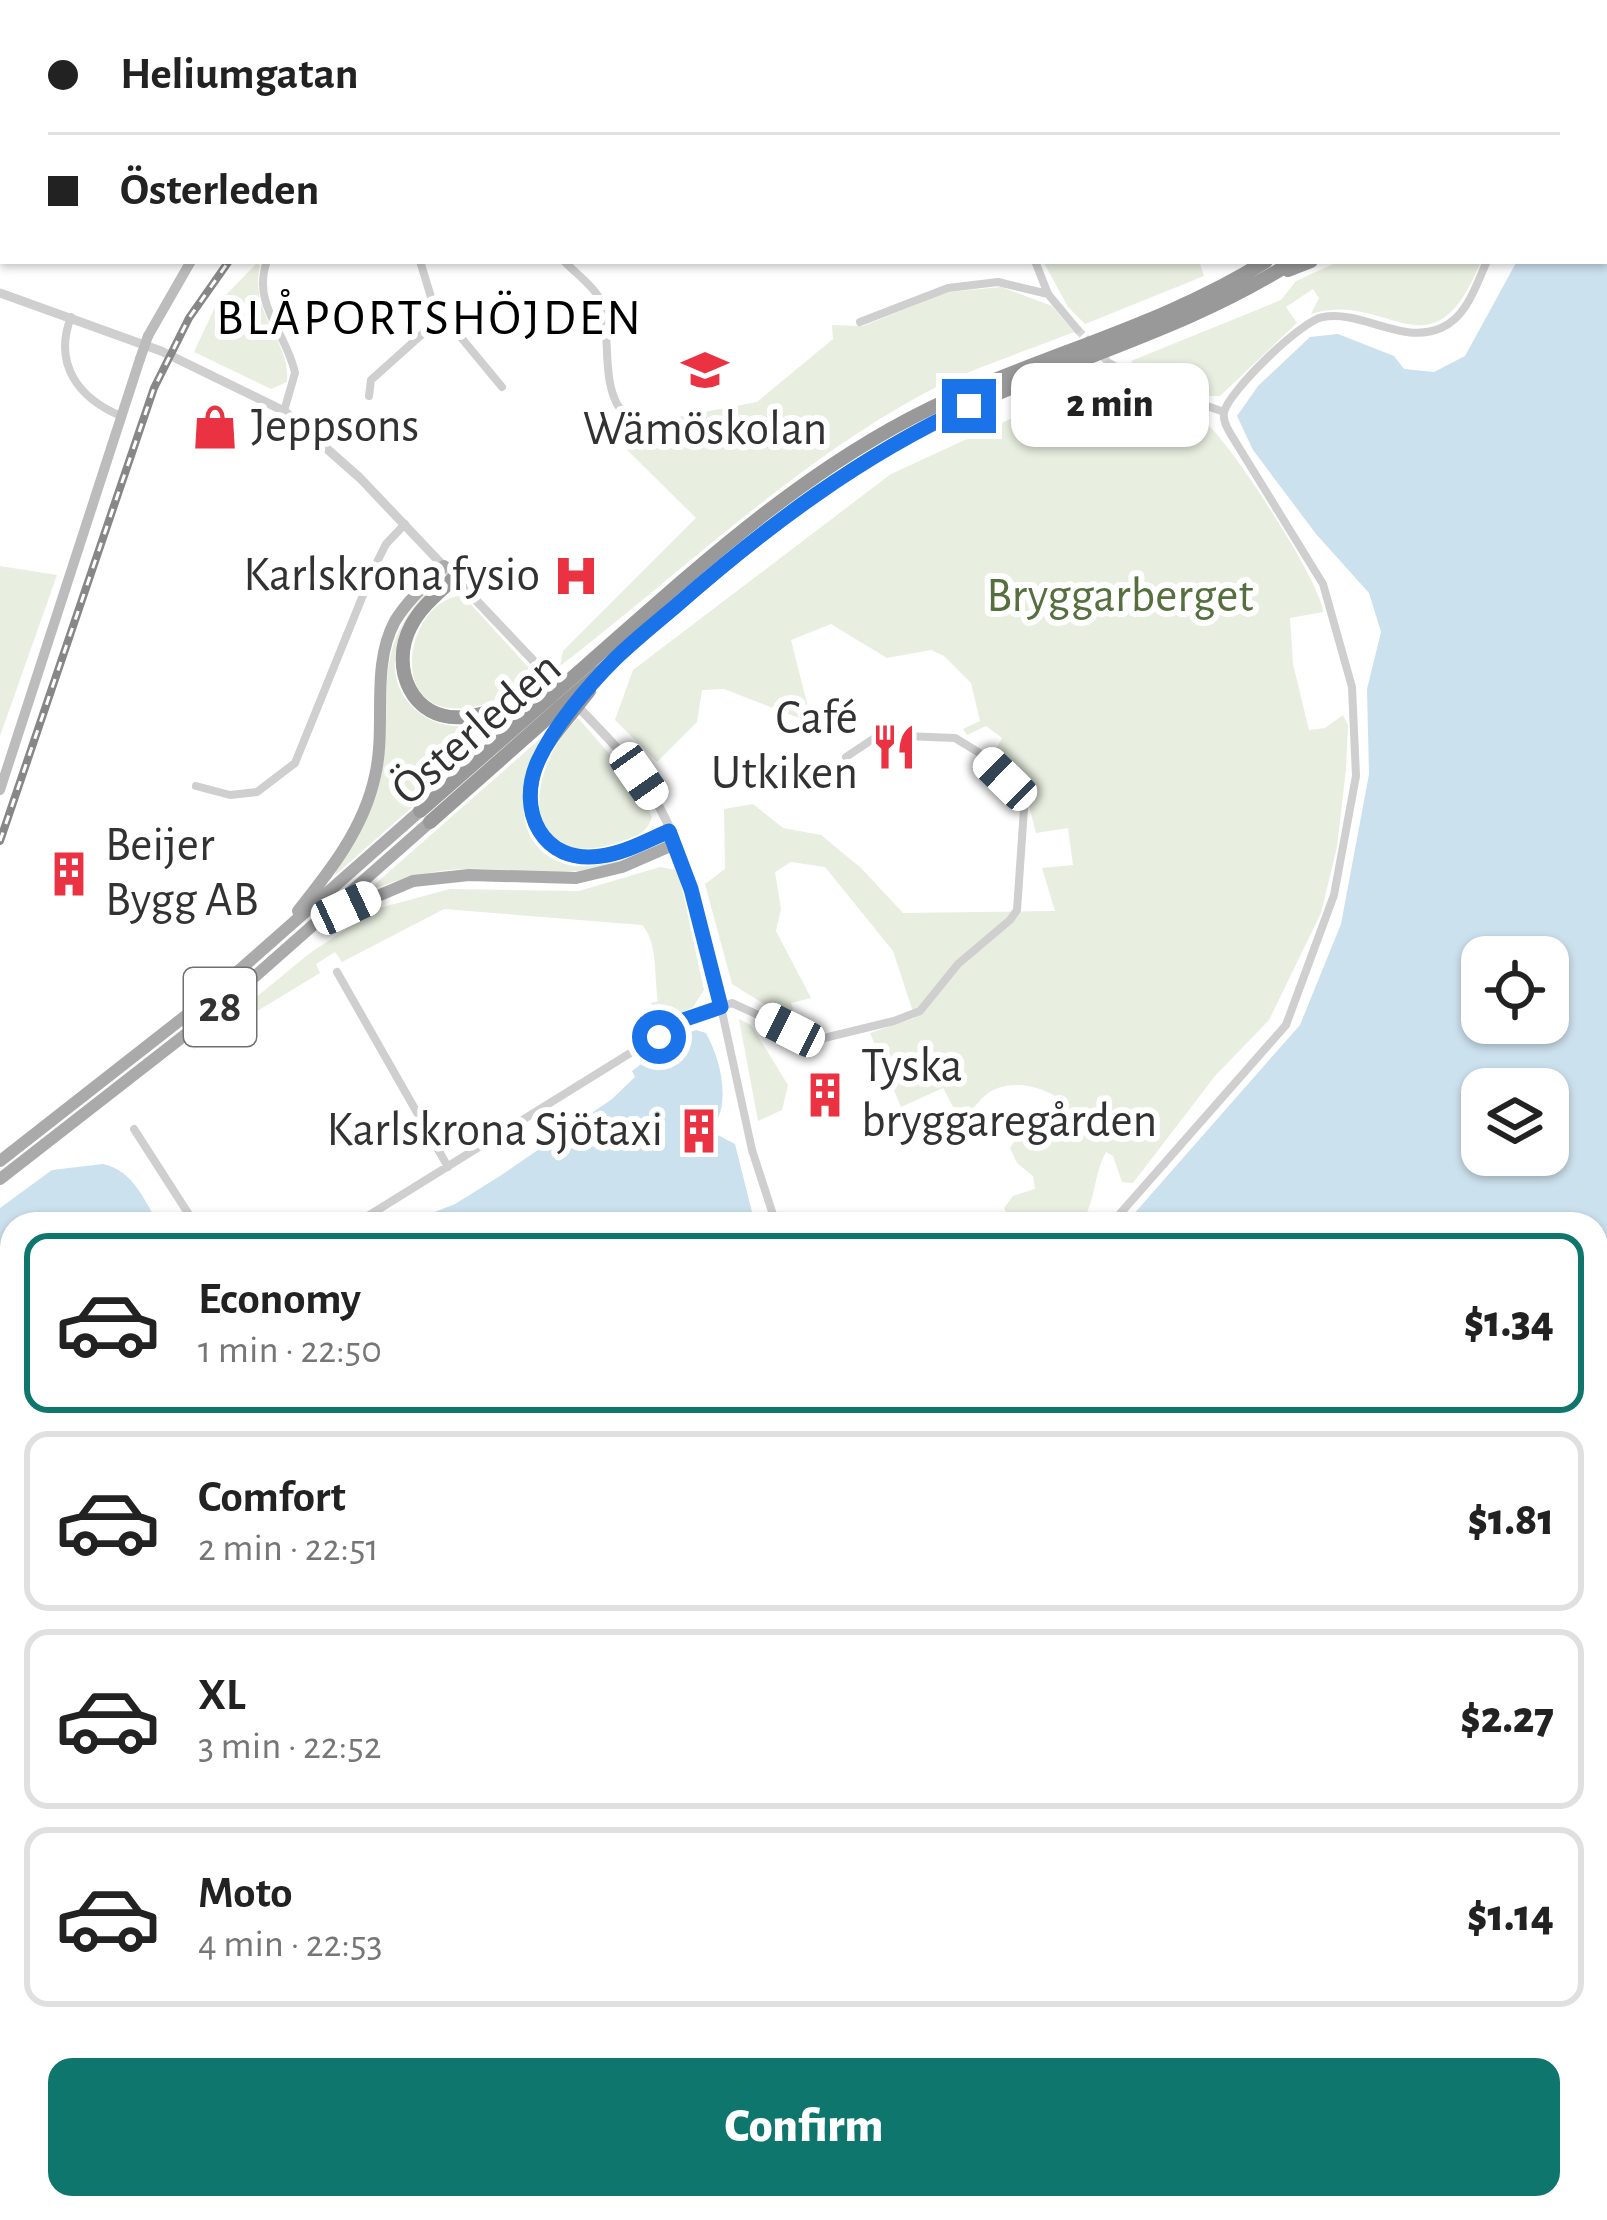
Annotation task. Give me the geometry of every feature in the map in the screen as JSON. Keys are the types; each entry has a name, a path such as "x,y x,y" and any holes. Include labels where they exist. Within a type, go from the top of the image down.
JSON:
{"highway":[{"path":"1209,294 1247,264"},
{"name":"Österleden","path":"425,817 776,503 850,453 930,409 1269,268"},
{"name":"Österleden","path":"591,671 613,661 784,516 875,455 1001,392 1184,321 1269,268"},
{"path":"450,572 420,612 405,642 403,671 414,697 442,716 463,718 559,699"},
{"path":"591,671 559,699 531,781 532,817 543,838 564,854 618,853 672,838"}],"main road":[{"path":"0,790 148,336 189,264"},
{"path":"276,939 323,880 364,813 379,759 387,641 399,615 450,572"},
{"name":"Österleden","path":"0,1161 124,1067 425,817"},
{"name":"Österleden","path":"0,1179 149,1065 316,923 425,817"},
{"path":"316,923 413,881 469,875 590,876 672,838"}],"street":[{"path":"266,264 264,302 296,373 284,411"},
{"path":"421,264 438,320 454,329 502,387"},
{"path":"567,264 599,298 609,374 616,404 626,416"},
{"path":"1036,264 1048,294 1077,329"},
{"path":"1122,1212 1286,1025 1334,895 1356,776 1352,687 1323,584 1225,424 1224,412 1234,394 1307,321 1336,316 1428,333 1461,315 1485,264"},
{"path":"860,322 947,288 998,283 1048,294"},
{"path":"0,293 198,368 308,428 450,572 559,699 624,755 654,798 691,889 747,1133 772,1212"},
{"path":"71,317 63,343 68,368 91,397 123,417"},
{"path":"368,396 371,380 438,320"},
{"path":"1109,363 1148,385 1224,412"},
{"path":"196,786 230,795 257,792 296,763 374,568 386,544 405,524"},
{"path":"380,1212 686,1019 721,1007 742,1006 820,1039 920,1011 958,964 1017,910 1024,809 1018,794 977,752 955,738 879,735 846,757"},
{"path":"338,972 448,1167"},
{"path":"134,1129 187,1212"}],"green space":[{"path":"1045,264 1200,264 1204,276 1085,324 1068,307"},
{"path":"1333,264 1480,264 1463,297 1445,317 1426,325 1364,312 1311,314 1319,298 1313,289 1286,307 1297,323 1220,396 1172,387 1131,361 1281,300 1296,281"},
{"path":"260,265 260,299 287,367 287,382 271,389 194,352 216,305"},
{"path":"1001,287 1052,306 1074,332 958,377 872,424 780,489 560,666 563,651 696,518 614,437 625,427 757,402 833,339 832,325 863,326 948,292"},
{"name":"Bryggarberget","path":"1097,379 1163,402 1201,419 1213,430 1271,510 1319,596 1323,612 1290,618 1293,664 1309,730 1325,728 1343,715 1348,725 1337,847 1321,913 1269,1020 1215,1076 1133,1183 1122,1182 1113,1156 1106,1152 1087,1212 1006,1212 1004,1208 1013,1196 1035,1189 1033,1176 1017,1163 1010,1148 1036,1108 1057,1116 1067,1133 1079,1130 1059,1098 1028,1086 1006,1086 957,1114 943,1088 901,1107 870,1033 915,1018 893,951 825,867 791,862 775,872 781,909 776,931 811,998 791,1003 799,1026 732,984 705,884 725,869 724,809 753,804 783,828 821,835 861,868 903,913 1055,911 1042,868 1073,865 1068,828 1036,833 1025,789 991,758 1002,738 986,726 967,735 963,729 980,721 971,683 944,656 931,650 887,658 831,624 791,640 812,723 724,689 702,690 697,722 657,762 615,720 633,670 891,474"},
{"path":"0,566 57,575 0,736"},
{"path":"436,583 403,633 395,655 398,685 405,698 426,717 456,726 484,722 528,705 335,875 377,793 384,762 390,658 398,634 412,609"},
{"path":"458,596 465,598 539,679 487,703 449,708 425,698 414,678 413,652 421,627 436,607"},
{"path":"578,718 634,782 652,817 635,836 591,848 566,846 549,834 541,815 546,767"},
{"path":"541,738 524,792 527,829 536,844 549,857 569,865 624,860 573,871 439,871 366,892"},
{"path":"660,867 676,870 680,879 704,990 693,1007 661,1024 651,1003 658,1001 653,950 642,925 444,909 342,962 335,952 316,964 320,973 191,1051 310,953 376,909 450,889 579,891"},
{"path":"739,1019 751,1025 788,1085 782,1110 758,1121"}],"water":[{"path":"1515,264 1607,264 1607,1212 1136,1212 1300,1025 1341,924 1369,774 1367,689 1381,632 1369,593 1316,534 1253,450 1237,416 1258,386 1310,337 1338,334 1394,356 1404,369 1434,372 1465,356"},
{"path":"696,1030 706,1033 717,1058 723,1095 714,1133 735,1144 752,1212 435,1212 500,1176 612,1099 635,1077 632,1071 677,1037"},
{"path":"103,1164 114,1168 130,1179 152,1212 0,1212 52,1170"}],"tunnel":[{"path":"1077,329 1109,363"}],"railway":[{"path":"0,841 154,388 189,318 227,264"}],"place":[{"name":"Wämöskolan","path":"705,370"},
{"name":"Jeppsons","path":"215,427"},
{"name":"Karlskrona fysio","path":"576,576"},
{"name":"Café Utkiken","path":"894,747"},
{"name":"Beijer Bygg AB","path":"69,874"},
{"name":"Tyska bryggaregården","path":"825,1095"},
{"name":"Karlskrona Sjötaxi","path":"699,1131"}],"district":[{"name":"BLÅPORTSHÖJDEN","path":"430,318"}],"route":[{"path":"659,1037 686,1019 721,1007 691,889 669,831 618,853 564,854 543,838 532,817 529,793 540,756 613,661 719,568 856,466 969,406"}]}
